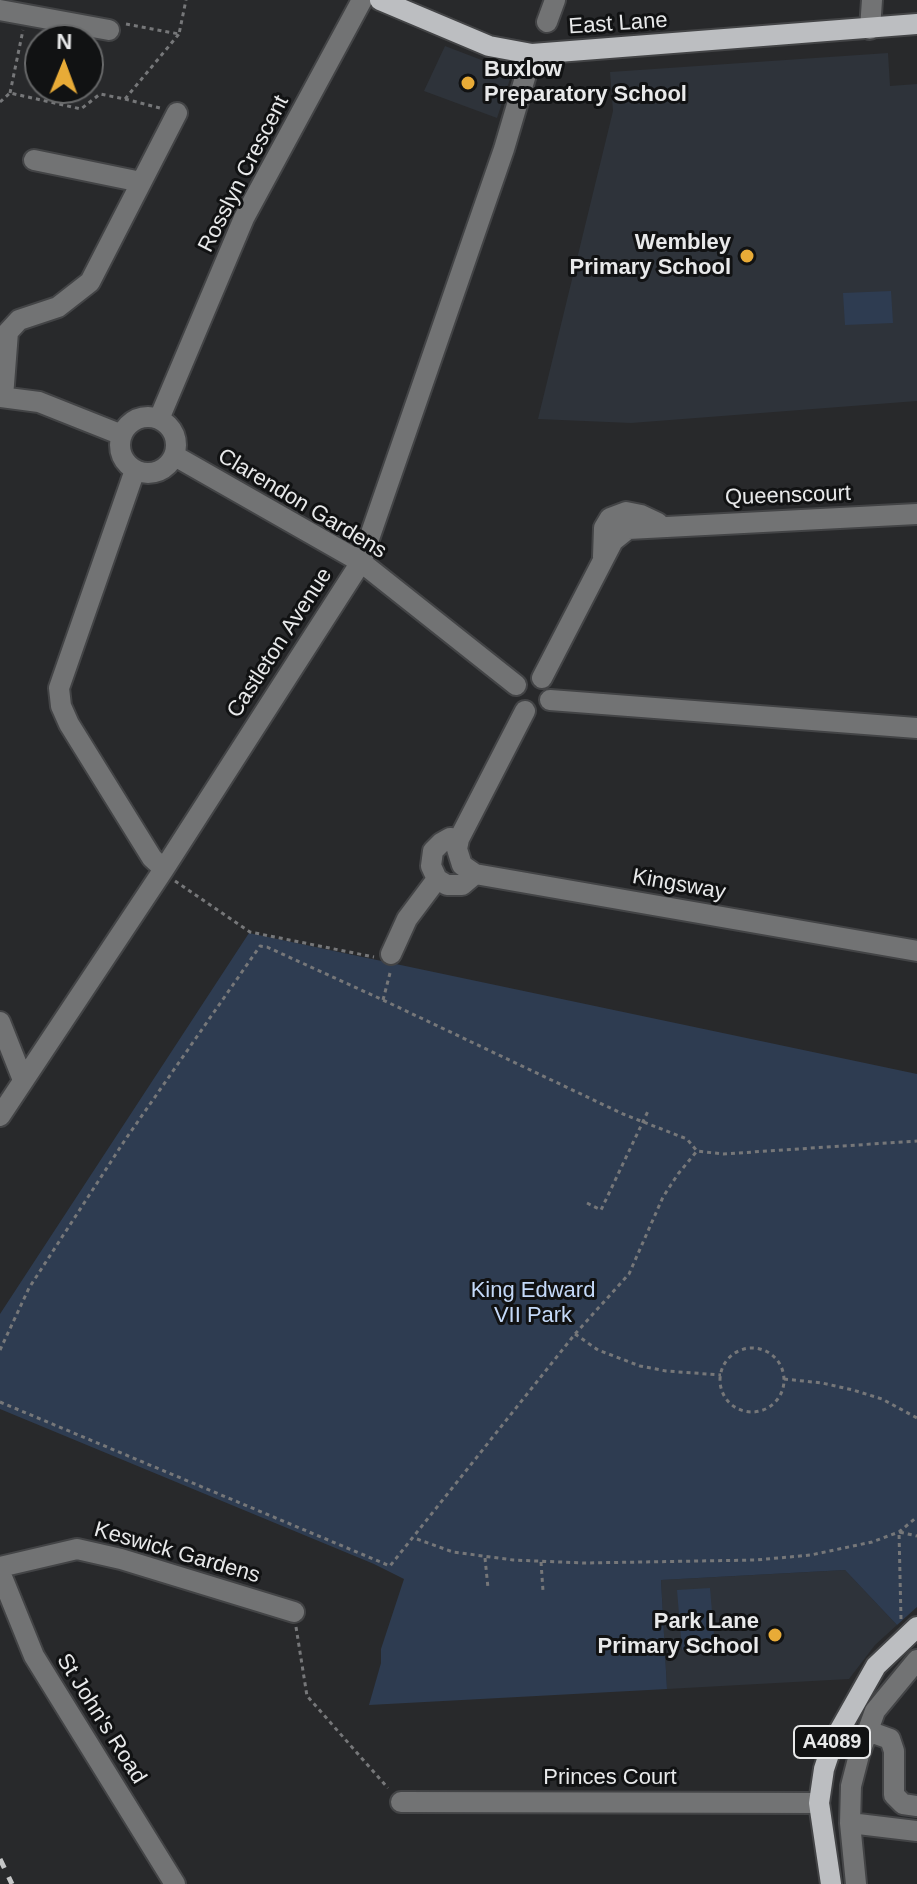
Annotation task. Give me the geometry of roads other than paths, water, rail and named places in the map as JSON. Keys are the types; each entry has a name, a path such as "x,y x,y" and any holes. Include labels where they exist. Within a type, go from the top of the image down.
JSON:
{"main road":[{"name":"East Lane","path":"380,0 489,46 532,54 917,24"},
{"name":"A4089","path":"831,1884 819,1803 824,1769 833,1742 876,1666 914,1629"}],"street":[{"name":"Rosslyn Crescent","path":"159,419 244,218 362,0"},
{"path":"547,22 555,0"},
{"path":"870,29 872,0"},
{"path":"0,10 109,30"},
{"name":"Castleton Avenue","path":"0,1116 361,562 504,149 532,54"},
{"path":"122,435 39,402 2,397 8,332 19,320 58,307 90,282 177,113"},
{"path":"34,160 141,182"},
{"path":"144,417 159,419 174,432 177,441 175,456 161,471 135,470 122,456 122,435 135,420 144,417"},
{"name":"Clarendon Gardens","path":"175,456 361,562 516,685"},
{"path":"135,470 59,688 61,706 69,724 152,858 163,870"},
{"name":"Queenscourt","path":"542,678 620,533 628,529 917,514"},
{"path":"526,677 542,678 550,688 550,700 540,711 525,711 516,702 516,685 526,677"},
{"path":"550,700 917,728"},
{"path":"459,839 450,838 433,851 431,866 437,879 447,885 462,885 475,874 462,865 457,849 459,839 525,711"},
{"name":"Kingsway","path":"475,874 917,951"},
{"path":"392,958 407,919 437,879"},
{"path":"0,1022 23,1080"},
{"name":"Keswick Gardens","path":"0,1569 77,1549 121,1559 294,1612"},
{"name":"St John's Road","path":"0,1569 34,1656 175,1884"},
{"path":"856,1884 850,1823 851,1786 875,1711 917,1660"},
{"path":"868,1731 890,1739 894,1751 894,1795 903,1804 917,1806"},
{"name":"Princes Court","path":"401,1802 819,1803"},
{"path":"850,1823 917,1831"}],"railway":[{"path":"0,1859 12,1884"}],"place":[{"name":"Buxlow Preparatory School","path":"468,83"},
{"name":"Wembley Primary School","path":"747,256"},
{"name":"Park Lane Primary School","path":"775,1635"}],"park label":[{"name":"King Edward VII Park","path":"533,1304"}]}
